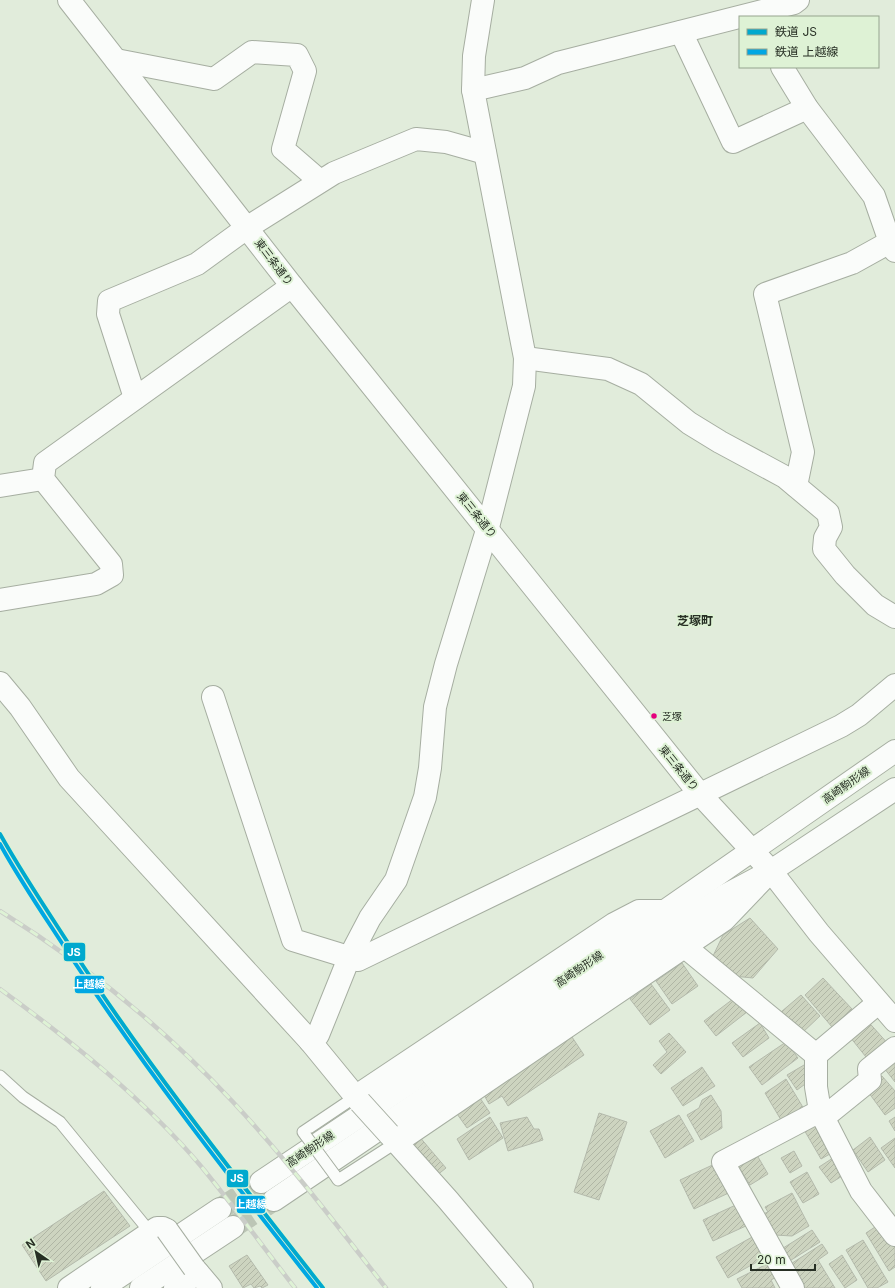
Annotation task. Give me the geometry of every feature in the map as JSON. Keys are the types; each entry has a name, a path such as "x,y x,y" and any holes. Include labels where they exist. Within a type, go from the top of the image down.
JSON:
{"street":[{"name":"東三条通り","path":"69,0 292,286 488,527 699,793 771,870 819,933 888,1007"},
{"path":"310,1041 318,1034 349,958 370,918 396,880 425,797 430,768 435,707 446,664 488,527 524,386 525,358 473,90 474,56 483,0"},
{"path":"750,16 794,3 798,0"},
{"path":"473,90 525,78 558,63 739,19"},
{"path":"681,32 733,142 807,108"},
{"path":"116,60 214,79 252,52 297,55 305,72 283,149 320,181"},
{"path":"783,68 807,108 874,196 892,247 765,294 803,452 796,486"},
{"path":"135,398 108,314 109,301 197,264 248,228 334,173 416,139 446,142 485,153"},
{"path":"0,600 96,584 112,575 111,564 43,478 45,463 292,286"},
{"path":"525,358 608,369 641,384 689,423 720,442 785,477 828,513 831,527 825,538 824,549 845,575 874,605 895,617"},
{"path":"0,486 43,478"},
{"path":"0,683 20,707 69,778 310,1041 358,1099 522,1288"},
{"path":"213,697 293,940 358,960 699,793 841,726 859,715 895,685"},
{"name":"高崎駒形線","path":"260,1182 629,936 895,751"},
{"name":"高崎駒形線","path":"274,1200 678,939 724,896 771,870 895,789"},
{"path":"358,1099 614,924 639,911 663,911"},
{"path":"393,1138 678,939 816,1055 816,1087 822,1115 861,1191 895,1235"},
{"path":"816,1055 888,1007"},
{"path":"793,1288 723,1162 822,1115 870,1080 869,1069 895,1048"},
{"path":"102,1288 220,1209"},
{"path":"141,1288 233,1227"},
{"path":"69,1288 158,1231 201,1276 175,1288"}],"lane":[{"path":"0,1076 23,1097 60,1122 158,1231"},
{"path":"358,1099 303,1132 338,1180 393,1138"}],"building":[{"path":"750,918 778,949 753,978 733,976 713,956 723,935"},
{"path":"682,963 698,986 672,1004 656,981"},
{"path":"823,978 852,1009 832,1027 805,995"},
{"path":"651,984 670,1010 650,1025 630,999"},
{"path":"801,995 820,1016 802,1033 781,1012"},
{"path":"733,999 747,1012 716,1036 704,1021"},
{"path":"864,1017 890,1046 870,1062 846,1032"},
{"path":"760,1023 769,1038 743,1057 732,1043"},
{"path":"669,1033 686,1052 661,1074 653,1065 667,1052 659,1041"},
{"path":"572,1037 584,1055 508,1106 502,1096 489,1104 484,1095"},
{"path":"786,1042 798,1058 762,1085 749,1067"},
{"path":"895,1058 895,1082 884,1068"},
{"path":"804,1065 812,1079 797,1090 787,1075"},
{"path":"702,1067 715,1086 683,1106 671,1088"},
{"path":"882,1076 895,1091 895,1108 885,1115 866,1089"},
{"path":"786,1079 804,1109 781,1120 765,1093"},
{"path":"478,1095 490,1113 467,1128 455,1111"},
{"path":"711,1095 721,1111 722,1128 701,1140 687,1115 699,1108 702,1100"},
{"path":"599,1113 627,1122 599,1200 574,1192"},
{"path":"679,1115 694,1141 665,1158 650,1131"},
{"path":"490,1117 503,1138 469,1160 457,1139"},
{"path":"527,1117 534,1129 539,1129 543,1140 508,1151 500,1123"},
{"path":"895,1117 895,1131 889,1121"},
{"path":"818,1119 837,1150 821,1159 803,1128"},
{"path":"418,1135 446,1168 436,1176 408,1143"},
{"path":"870,1137 885,1160 868,1172 853,1150"},
{"path":"895,1138 895,1168 881,1148"},
{"path":"754,1150 768,1174 750,1185 735,1161"},
{"path":"794,1151 802,1166 790,1173 781,1158"},
{"path":"836,1156 847,1173 831,1183 819,1167"},
{"path":"719,1162 733,1191 694,1209 680,1180"},
{"path":"807,1172 819,1194 803,1203 790,1182"},
{"path":"104,1191 130,1226 46,1281 22,1245"},
{"path":"792,1193 809,1226 792,1236 775,1235 763,1214 768,1212 765,1207"},
{"path":"738,1204 748,1225 713,1241 703,1220"},
{"path":"881,1223 895,1243 895,1267 889,1271 866,1233"},
{"path":"812,1230 820,1242 788,1262 780,1250"},
{"path":"754,1236 766,1257 728,1278 716,1257"},
{"path":"863,1240 888,1282 877,1288 868,1288 846,1250"},
{"path":"822,1244 828,1253 818,1260 835,1288 798,1288 786,1267"},
{"path":"247,1255 268,1285 262,1288 260,1286 254,1288 251,1284 243,1288 229,1266"},
{"path":"842,1255 857,1280 845,1288 829,1264"},
{"path":"771,1262 778,1276 771,1280 775,1288 742,1288 737,1279"}],"tunnel":[{"path":"220,1209 261,1182"},
{"path":"233,1227 274,1200"}],"railway":[{"path":"0,911 32,931 93,975 151,1023 207,1075 253,1124 292,1169 386,1288"},
{"path":"0,989 105,1071 155,1117 200,1165 295,1288"}],"rail line":[{"name":"JS","path":"0,834 37,896 122,1024 188,1113 323,1288"},
{"name":"上越線","path":"0,844 34,901 86,980 150,1070 249,1202 317,1288"}],"place":[{"name":"芝塚","path":"654,716"}],"district":[{"name":"芝塚町","path":"695,621"}]}
